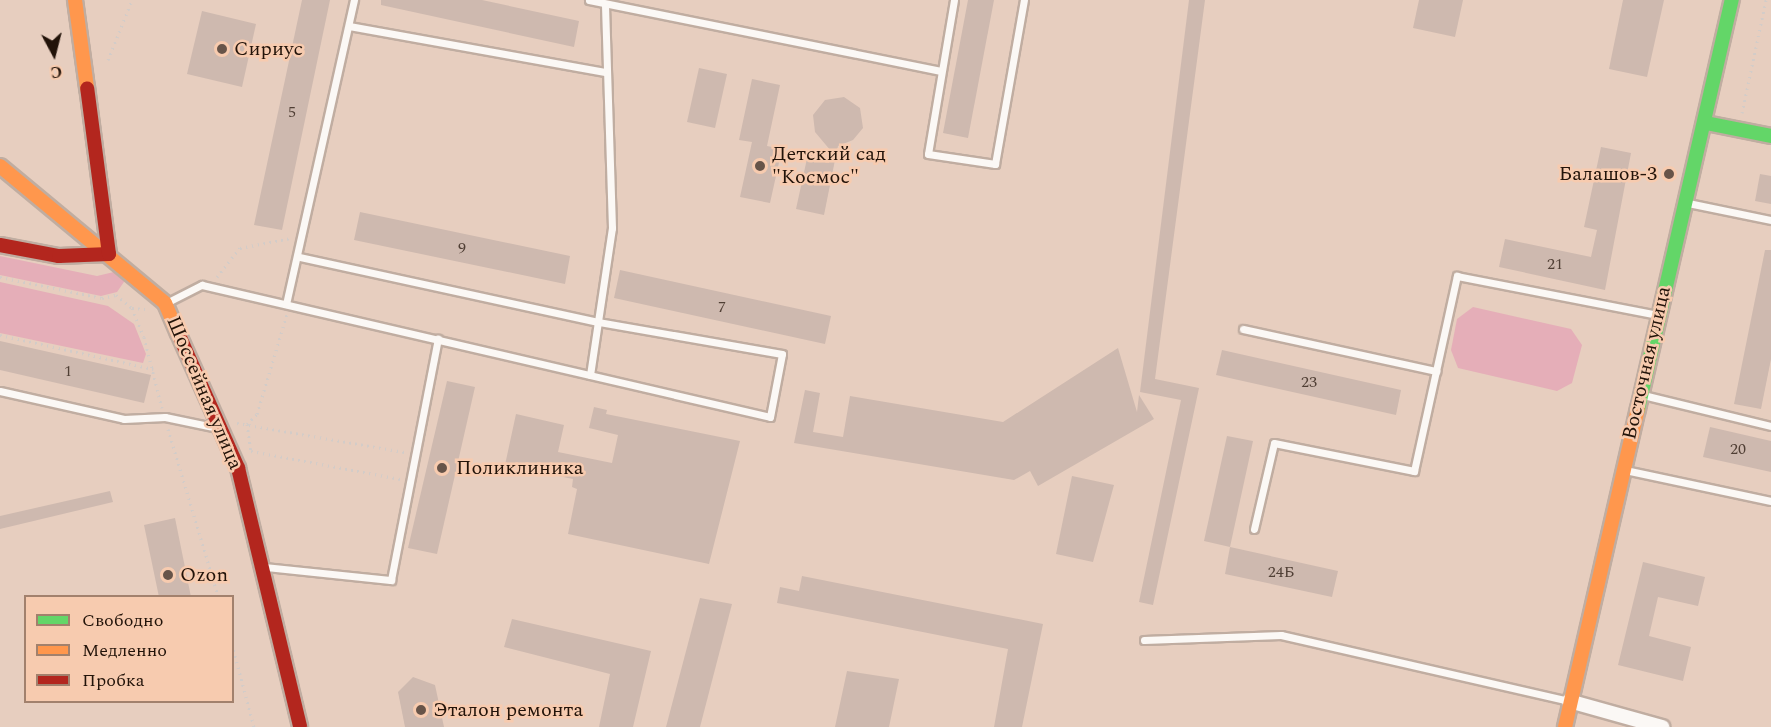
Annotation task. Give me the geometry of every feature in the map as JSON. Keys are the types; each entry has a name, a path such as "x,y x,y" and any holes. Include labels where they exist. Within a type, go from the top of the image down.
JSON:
{"street":[{"path":"0,245 59,256 108,255 75,0"},
{"name":"Восточная улица","path":"1565,727 1569,701 1658,315 1706,123 1732,0"},
{"path":"1706,123 1771,136"},
{"name":"Шоссейная улица","path":"0,166 165,303 223,429 264,567 300,727"},
{"path":"1569,701 1662,727"}],"lane":[{"path":"287,304 354,0"},
{"path":"589,0 941,71"},
{"path":"954,0 928,154 995,164 1023,0"},
{"path":"590,375 612,228 604,4"},
{"path":"349,26 605,72"},
{"path":"1685,202 1771,220"},
{"path":"165,303 202,285 770,417 782,354 598,322 299,257"},
{"path":"1254,529 1274,443 1414,471 1457,276 1658,315"},
{"path":"1244,329 1436,371"},
{"path":"264,567 391,580 438,339"},
{"path":"0,391 124,419 165,417 223,429"},
{"path":"1640,395 1771,426"},
{"path":"1623,469 1771,501"},
{"path":"1144,640 1281,635 1569,701"}],"path":[{"path":"108,60 132,0"},
{"path":"1739,130 1766,0"},
{"path":"202,285 216,279 240,248 303,236"},
{"path":"0,277 102,298 116,295 132,308 153,369 217,595"},
{"path":"247,424 257,414 287,304"},
{"path":"0,335 153,369"},
{"path":"247,424 416,454"},
{"path":"247,424 251,451 410,481"},
{"path":"234,652 254,727"}],"shaded area":[{"path":"0,256 97,276 118,271 126,279 117,292 101,296 0,275"},
{"path":"0,282 108,306 134,324 146,354 143,363 0,333"},
{"path":"1473,307 1571,329 1582,345 1572,383 1557,391 1458,368 1451,350 1457,319"}],"building":[{"path":"302,0 330,0 282,230 254,225"},
{"path":"381,0 482,0 579,21 574,47 381,5"},
{"path":"968,0 994,0 968,138 943,133"},
{"path":"1189,0 1205,0 1155,379 1199,388 1153,605 1139,602 1181,400 1140,392"},
{"path":"1419,0 1463,0 1455,37 1413,28"},
{"path":"1623,0 1664,0 1647,77 1609,69"},
{"name":"Сириус","path":"202,11 256,24 242,87 187,74"},
{"path":"699,68 727,74 715,128 687,122"},
{"path":"752,79 780,85 767,146 782,149 770,203 740,197 752,142 739,140"},
{"path":"844,97 860,108 863,128 853,140 838,146 836,157 815,132 813,115 825,100"},
{"path":"1601,147 1631,153 1605,290 1499,267 1505,239 1591,257 1597,230 1584,227"},
{"path":"808,154 835,160 824,215 796,209"},
{"path":"1760,174 1771,176 1771,204 1755,201"},
{"path":"360,212 570,256 565,284 354,240"},
{"path":"1765,250 1771,250 1771,359 1761,409 1734,404"},
{"path":"620,270 831,316 825,344 614,298"},
{"path":"0,341 151,375 144,403 0,370"},
{"path":"1118,348 1137,412 1139,395 1154,419 1038,486 1030,471 1014,480 794,443 805,390 820,393 813,432 843,437 850,396 1003,422"},
{"path":"1222,350 1401,390 1396,415 1216,375"},
{"name":"Поликлиника","path":"447,381 475,387 437,554 408,548"},
{"path":"594,407 607,410 606,414 740,441 709,564 568,534 577,489 572,487 573,479 505,465 516,414 564,425 558,452 612,463 618,435 589,428"},
{"path":"1710,427 1771,441 1771,472 1703,457"},
{"path":"1227,436 1253,441 1230,547 1204,541"},
{"path":"1072,476 1114,485 1093,562 1056,554"},
{"path":"110,491 113,502 0,529 0,516"},
{"path":"175,518 191,595 159,595 144,525"},
{"path":"1230,547 1338,571 1332,597 1225,574"},
{"path":"1643,562 1705,577 1698,606 1658,597 1649,636 1691,647 1683,681 1618,665"},
{"path":"802,576 1043,624 1022,727 994,727 1008,649 777,603 780,587 799,591"},
{"path":"700,598 732,604 700,727 666,727"},
{"path":"512,619 651,651 633,727 599,727 610,674 504,647"},
{"path":"847,671 899,679 889,727 835,727"},
{"name":"Эталон ремонта","path":"413,677 435,685 444,727 405,727 398,692"}],"traffic: fast":[{"path":"1638,409 1732,0"},
{"path":"1706,123 1771,136"}],"traffic: slow":[{"path":"75,0 87,88"},
{"path":"0,166 165,303 178,333"},
{"path":"1565,727 1638,409"}],"traffic: jam":[{"path":"0,245 59,256 109,254 87,88"},
{"path":"178,333 238,468 300,727"}],"place":[{"name":"Сириус","path":"222,49"},
{"name":"Детский сад \"Космос\"","path":"760,166"},
{"name":"Балашов-3","path":"1669,174"},
{"name":"Поликлиника","path":"442,468"},
{"name":"Ozon","path":"168,575"},
{"name":"Эталон ремонта","path":"421,710"}]}
